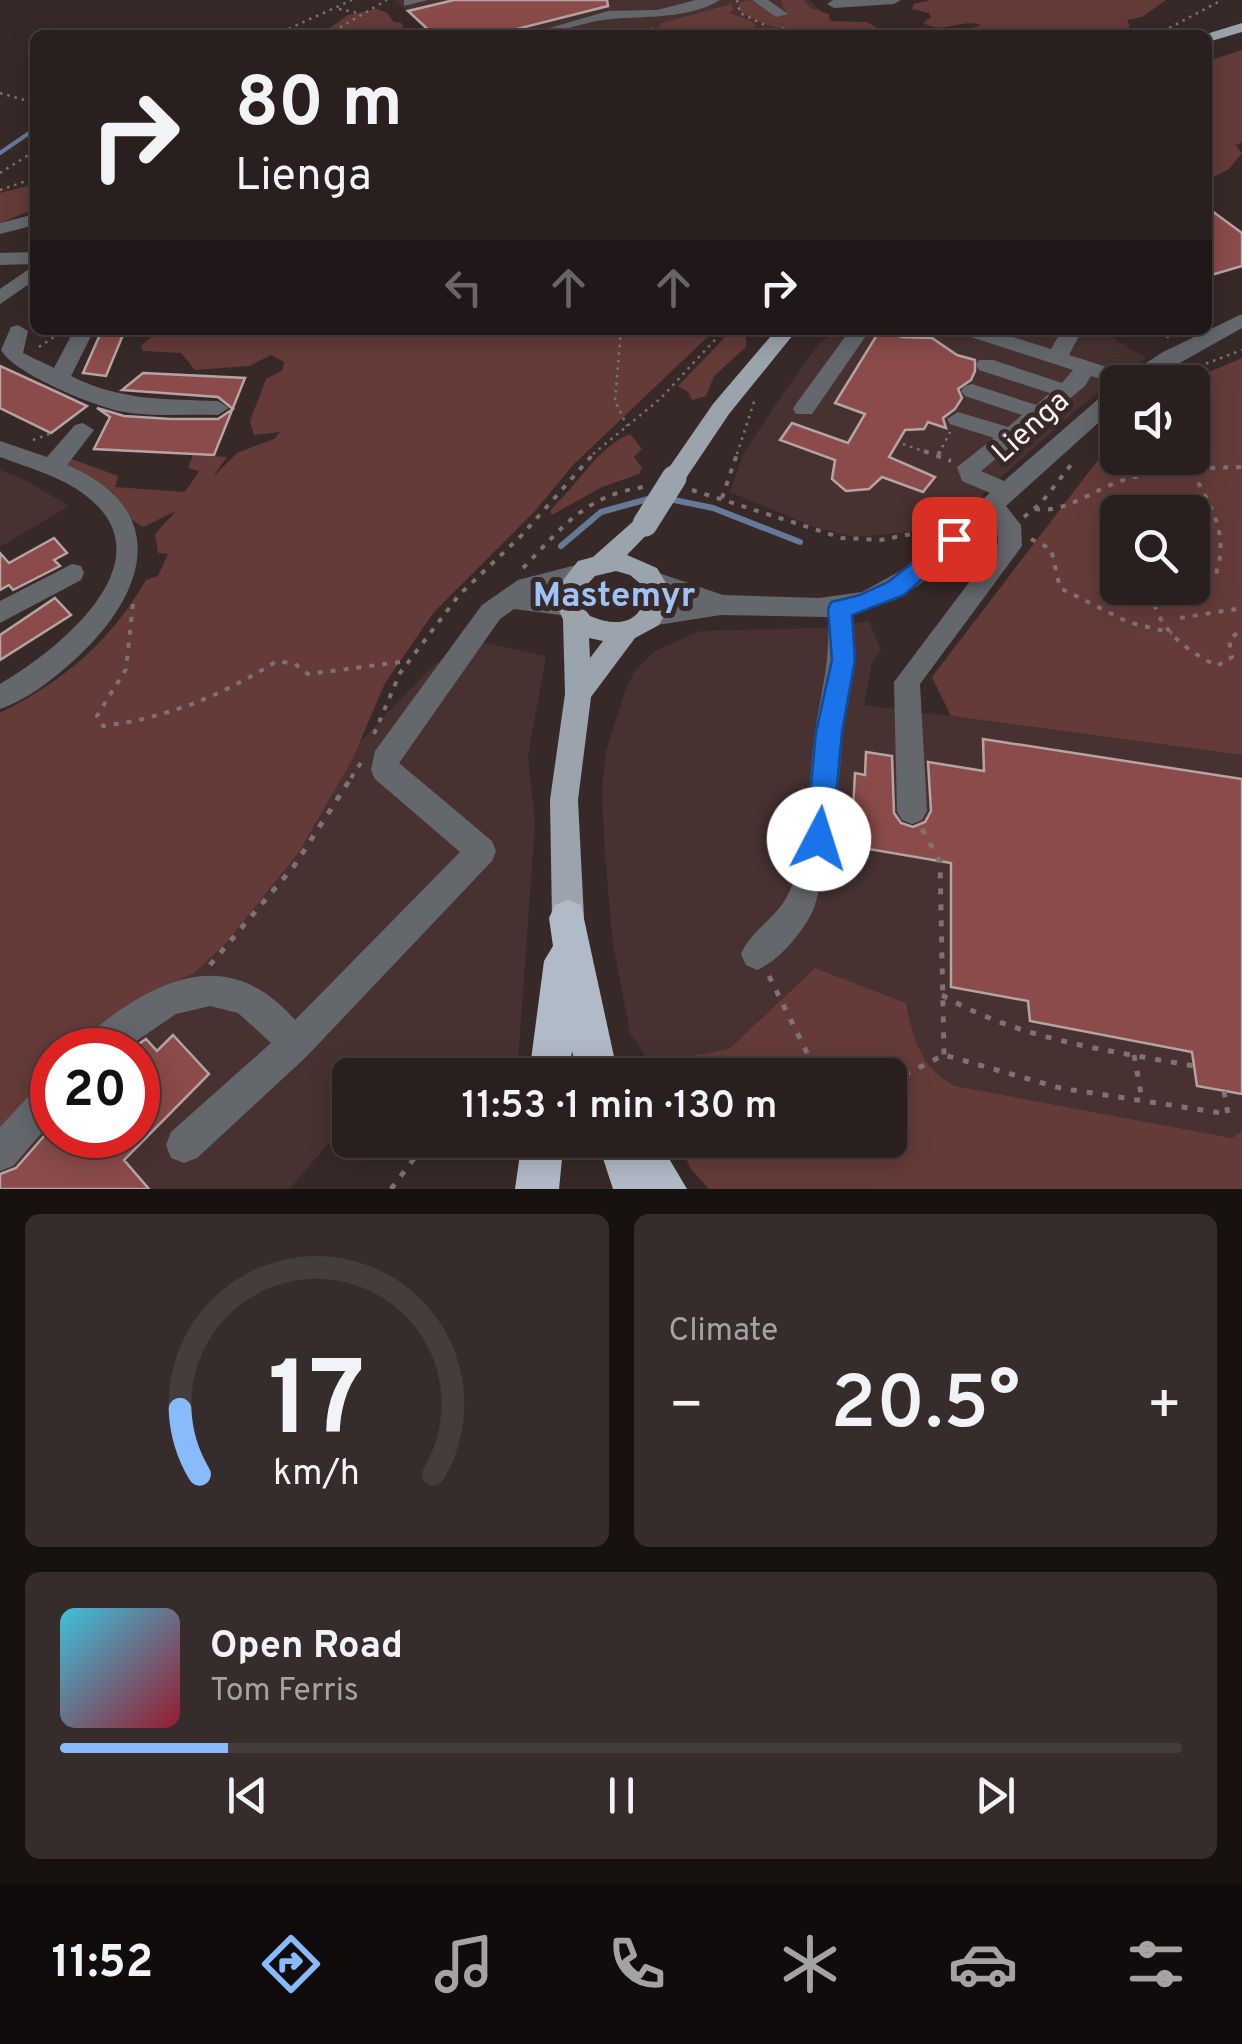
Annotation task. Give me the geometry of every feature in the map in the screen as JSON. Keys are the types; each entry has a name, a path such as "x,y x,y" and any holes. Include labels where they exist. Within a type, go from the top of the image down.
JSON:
{"highway":[{"path":"551,1058 568,918"},
{"path":"568,918 579,995 594,1058"},
{"path":"537,1189 541,1158"},
{"path":"624,1158 634,1189"},
{"path":"645,1158 665,1189"}],"main road":[{"path":"1212,36 1239,24"},
{"path":"568,918 564,800 578,694 568,588 645,524 682,484 722,409 783,335"},
{"path":"578,694 626,631 651,616 658,595 646,575 645,524"},
{"path":"592,568 646,575"},
{"path":"572,612 604,632 626,631"}],"street":[{"path":"551,30 608,15 657,14 712,0"},
{"path":"759,0 780,21"},
{"path":"834,4 894,0"},
{"path":"0,229 30,220"},
{"path":"0,259 30,258"},
{"path":"0,298 30,275"},
{"path":"1159,365 1242,320"},
{"path":"13,331 11,354 125,405 218,408"},
{"path":"59,378 81,335"},
{"path":"804,409 856,335"},
{"path":"986,335 1100,372"},
{"path":"1057,358 1069,335"},
{"path":"986,365 1065,391"},
{"path":"912,811 906,682 992,572 1010,546 1016,527 1004,517 1005,492 970,475 973,465 1078,380 1084,367"},
{"path":"972,391 1038,413"},
{"name":"Lienga","path":"651,616 722,604 840,609 878,598 904,583 1100,409"},
{"path":"958,419 1011,436"},
{"path":"51,468 81,426"},
{"path":"0,698 71,652 103,615 122,580 126,542 117,515 94,489 1,450"},
{"path":"184,1145 294,1044 481,851 385,770 384,764 486,616 513,586 527,586 592,568"},
{"path":"0,613 72,573"},
{"name":"Lienga","path":"646,575 722,604"},
{"path":"513,586 572,612"},
{"path":"757,954 798,908 819,839 829,732 844,660 840,609"},
{"path":"122,1028 184,994 219,992 249,1000 294,1044"},
{"path":"0,1152 30,1120"}],"path":[{"path":"287,30 352,0"},
{"path":"334,30 387,0"},
{"path":"1165,30 1222,0"},
{"path":"339,8 358,13"},
{"path":"759,30 780,21"},
{"path":"756,22 757,30"},
{"path":"0,94 30,102"},
{"path":"0,101 12,99"},
{"path":"0,174 30,154"},
{"path":"0,190 30,180"},
{"path":"21,360 57,335"},
{"path":"621,335 615,401 627,426"},
{"path":"370,743 387,695 459,595 521,536 587,459 660,399 719,335"},
{"path":"1204,365 1242,350"},
{"path":"722,498 755,399"},
{"path":"1,450 81,426"},
{"path":"903,444 973,465"},
{"path":"1077,457 1016,527 1051,549 1060,588 1110,615 1153,632 1172,633"},
{"path":"1210,469 1242,468"},
{"path":"1035,509 1048,510 1109,484 1145,475"},
{"path":"682,484 842,538 880,540 938,531"},
{"path":"513,586 583,505 614,492 650,486"},
{"path":"1210,506 1224,534 1226,555 1210,580"},
{"path":"122,580 134,596 130,653 126,670 97,716 102,726 134,722 216,696 277,661 296,664 308,674 408,662"},
{"path":"1154,605 1156,618 1199,658 1218,666 1232,657 1229,640 1242,629"},
{"path":"1180,618 1195,612 1234,612 1242,608"},
{"path":"184,994 294,866 366,754"},
{"path":"912,811 940,862 944,1055"},
{"path":"757,954 809,1058"},
{"path":"942,996 981,1018 1014,1028 1194,1066"},
{"path":"907,1074 944,1055 1060,1088 1228,1114 1224,1091"},
{"path":"1134,1055 1142,1100"},
{"path":"391,1189 414,1158"}],"shaded area":[{"path":"395,0 808,0 844,30 426,30"},
{"path":"750,0 772,13 786,13 781,0 804,0 810,8 829,14 830,21 867,22 877,28 778,28 739,10 739,3"},
{"path":"931,0 1166,0 1142,17 1127,20 1130,26 1125,30 967,30 981,25 973,23 938,27 923,23 931,17 912,9 914,4"},
{"path":"732,4 733,11 728,12 755,23 755,29 664,30 659,28 662,23"},
{"path":"377,9 394,22 402,23 403,30 327,30 348,15"},
{"path":"1242,50 1242,143 1235,145 1242,153 1229,169 1212,178 1212,60"},
{"path":"30,185 30,211 0,223 0,193"},
{"path":"161,335 710,335 574,464 534,512 434,612 385,683 353,758 299,852 226,943 195,972 171,984 114,1028 30,1028 30,1104 0,1135 0,713 84,658 117,623 146,580 158,576 168,554 158,553 155,534 176,511 143,527 132,520 112,492 65,465 69,458 118,476 115,487 185,492 199,471 188,468 193,455 227,457 212,478 237,453 274,439 280,432 254,435 250,421 266,379 283,370 284,362 271,355 249,366 195,370 181,353 143,351 141,346"},
{"path":"727,335 746,335 746,347 714,376 706,396 692,400 678,386"},
{"path":"832,335 1108,335 1146,358 1137,365 1100,365 1100,392 987,490 953,528 856,537 816,528 730,492 743,454 820,342"},
{"path":"1242,358 1242,755 951,716 932,677 1100,457 1100,475 1210,475 1210,372"},
{"path":"630,434 642,449 634,457 642,468 639,474 602,487 552,515 554,506 599,456"},
{"path":"0,470 23,479 69,506 0,547"},
{"path":"869,621 881,651 872,662 864,705 1242,755 1242,1131 1232,1138 955,1086 935,1076 914,1042 906,1003 815,968 729,1049 678,1058 647,1058 630,1033 613,944 605,855 602,790 606,751 625,691 635,670 655,651 700,631 816,628"},
{"path":"466,639 546,656 528,756 535,821 518,1058 332,1058 332,1140 289,1189 0,1189 0,1117 30,1085 30,1158 160,1158 160,1028 85,1028 429,670"},
{"path":"815,968 906,1003 920,1052 934,1071 955,1086 1232,1138 1242,1131 1242,1189 709,1189 686,1158 907,1158 907,1058 678,1058 729,1049"}],"building":[{"path":"454,0 607,0 608,6 513,30 429,30 408,11"},
{"path":"1212,211 1242,233 1242,266 1212,275"},
{"path":"100,335 123,335 106,376 83,373"},
{"path":"877,335 932,338 957,355 975,360 971,380 958,389 962,398 943,418 946,428 928,422 924,429 905,430 889,457 935,477 923,492 882,477 869,489 846,491 832,479 835,460 780,440 792,423 848,443 865,414 835,403"},
{"path":"0,366 87,406 51,433 0,408"},
{"path":"143,373 245,378 233,409 218,397 122,390"},
{"path":"97,408 124,416 171,419 218,419 232,409 214,455 94,449 110,417"},
{"path":"54,538 67,553 54,560 60,566 13,590 9,585 0,590 0,553 9,563"},
{"path":"55,598 71,615 0,660 0,635"},
{"path":"983,739 1242,779 1242,1094 1197,1086 1192,1052 1030,1021 1028,1001 951,987 951,863 851,846 855,773 865,775 866,752 892,756 894,813 901,823 913,827 925,822 931,811 928,762 984,771"},
{"path":"173,1035 209,1074 160,1124 160,1048"},
{"path":"30,1152 30,1158 126,1158 149,1189 0,1189 0,1174 16,1168"}],"waterway":[{"path":"0,153 30,132"},
{"path":"561,546 601,512 652,498"},
{"path":"669,499 713,508 800,542"}],"district":[{"name":"Mastemyr","path":"614,594"}],"route":[{"path":"819,839 829,732 844,660 840,609 865,603 896,588 954,539"}]}
